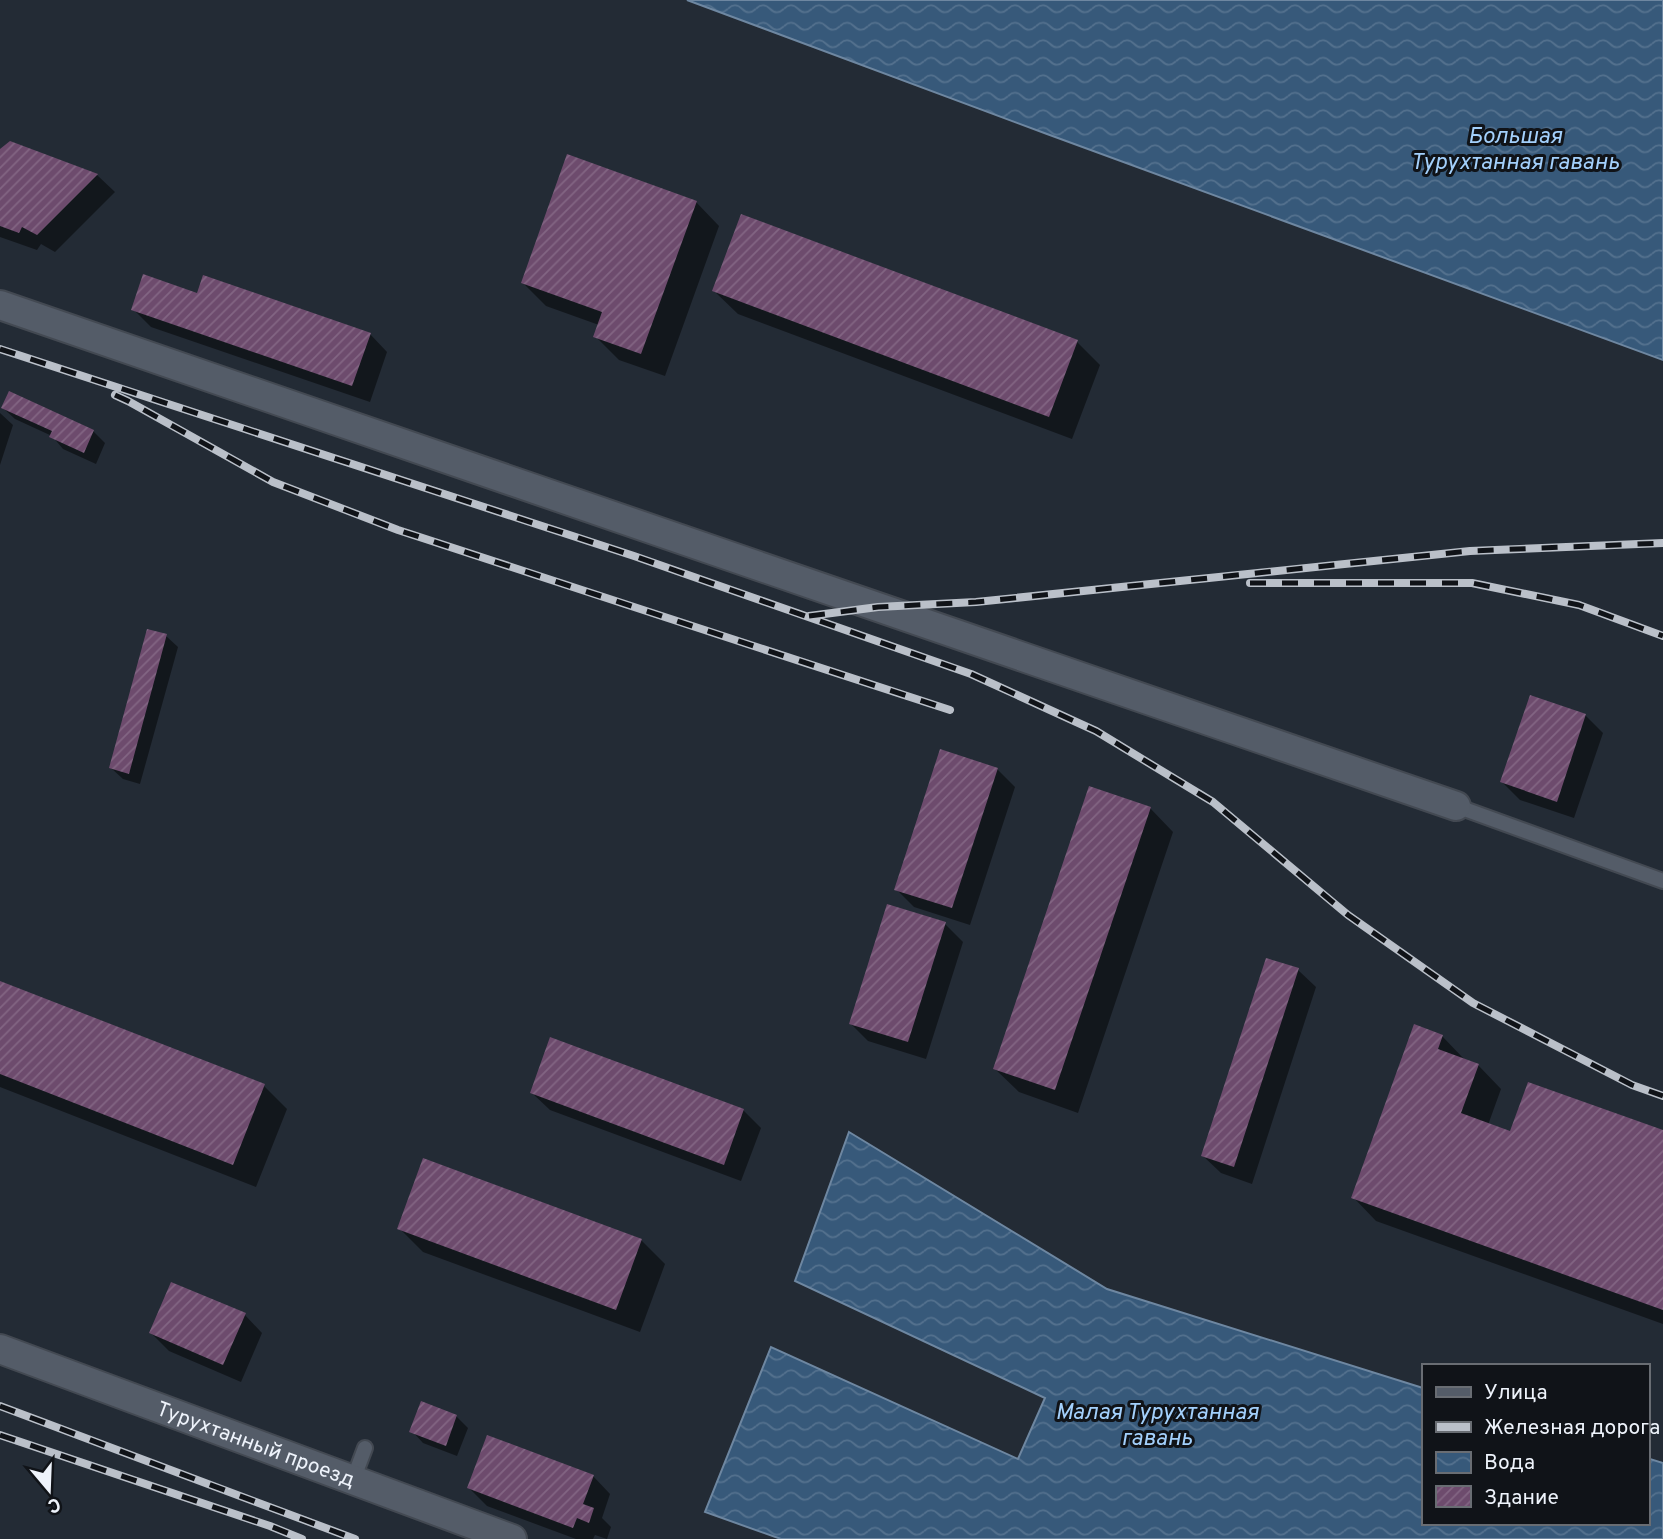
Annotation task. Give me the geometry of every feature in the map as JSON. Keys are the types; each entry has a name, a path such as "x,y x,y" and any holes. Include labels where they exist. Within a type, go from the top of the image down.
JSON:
{"street":[{"path":"0,305 1457,806"},
{"name":"Турухтанный проезд","path":"0,1349 512,1539"}],"lane":[{"path":"1457,806 1663,881"},
{"path":"354,1480 365,1448"}],"water":[{"name":"Большая Турухтанная гавань","path":"687,0 1663,0 1663,360 1047,134"},
{"name":"Малая Турухтанная гавань","path":"849,1132 1107,1289 1422,1388 1422,1525 1649,1525 1649,1459 1663,1463 1663,1539 781,1539 705,1512 771,1347 1018,1459 1045,1398 795,1281"}],"building":[{"path":"10,141 98,174 37,235 22,227 19,233 0,226 0,149"},
{"path":"567,154 697,201 641,354 593,337 602,312 521,283"},
{"path":"741,214 1078,340 1049,417 712,291"},
{"path":"143,274 197,293 203,275 371,333 352,386 131,310"},
{"path":"9,391 94,430 84,453 49,437 52,431 1,408"},
{"path":"147,629 167,634 129,774 109,768"},
{"path":"1530,695 1586,714 1557,802 1500,782"},
{"path":"940,749 998,768 952,908 894,890"},
{"path":"1089,786 1151,807 1055,1090 993,1069"},
{"path":"887,904 946,922 908,1042 849,1024"},
{"path":"1266,958 1299,968 1234,1167 1201,1156"},
{"path":"0,981 265,1084 233,1165 0,1074"},
{"path":"1414,1024 1443,1035 1438,1049 1479,1064 1461,1113 1510,1131 1528,1082 1663,1130 1663,1310 1351,1198"},
{"path":"550,1037 744,1109 724,1165 530,1093"},
{"path":"423,1158 642,1239 616,1310 397,1229"},
{"path":"171,1282 246,1313 223,1365 149,1333"},
{"path":"421,1401 457,1415 446,1446 409,1432"},
{"path":"487,1435 594,1475 583,1504 594,1508 589,1523 577,1518 573,1528 467,1488"}],"railway":[{"path":"0,349 634,556 971,674 1096,731 1213,802 1348,915 1473,1003 1632,1085 1663,1096"},
{"path":"115,395 273,482 398,530 950,710"},
{"path":"809,616 878,607 976,602 1470,551 1663,543"},
{"path":"1250,583 1472,583 1579,605 1663,636"},
{"path":"0,1406 355,1539"},
{"path":"0,1435 302,1539"}]}
